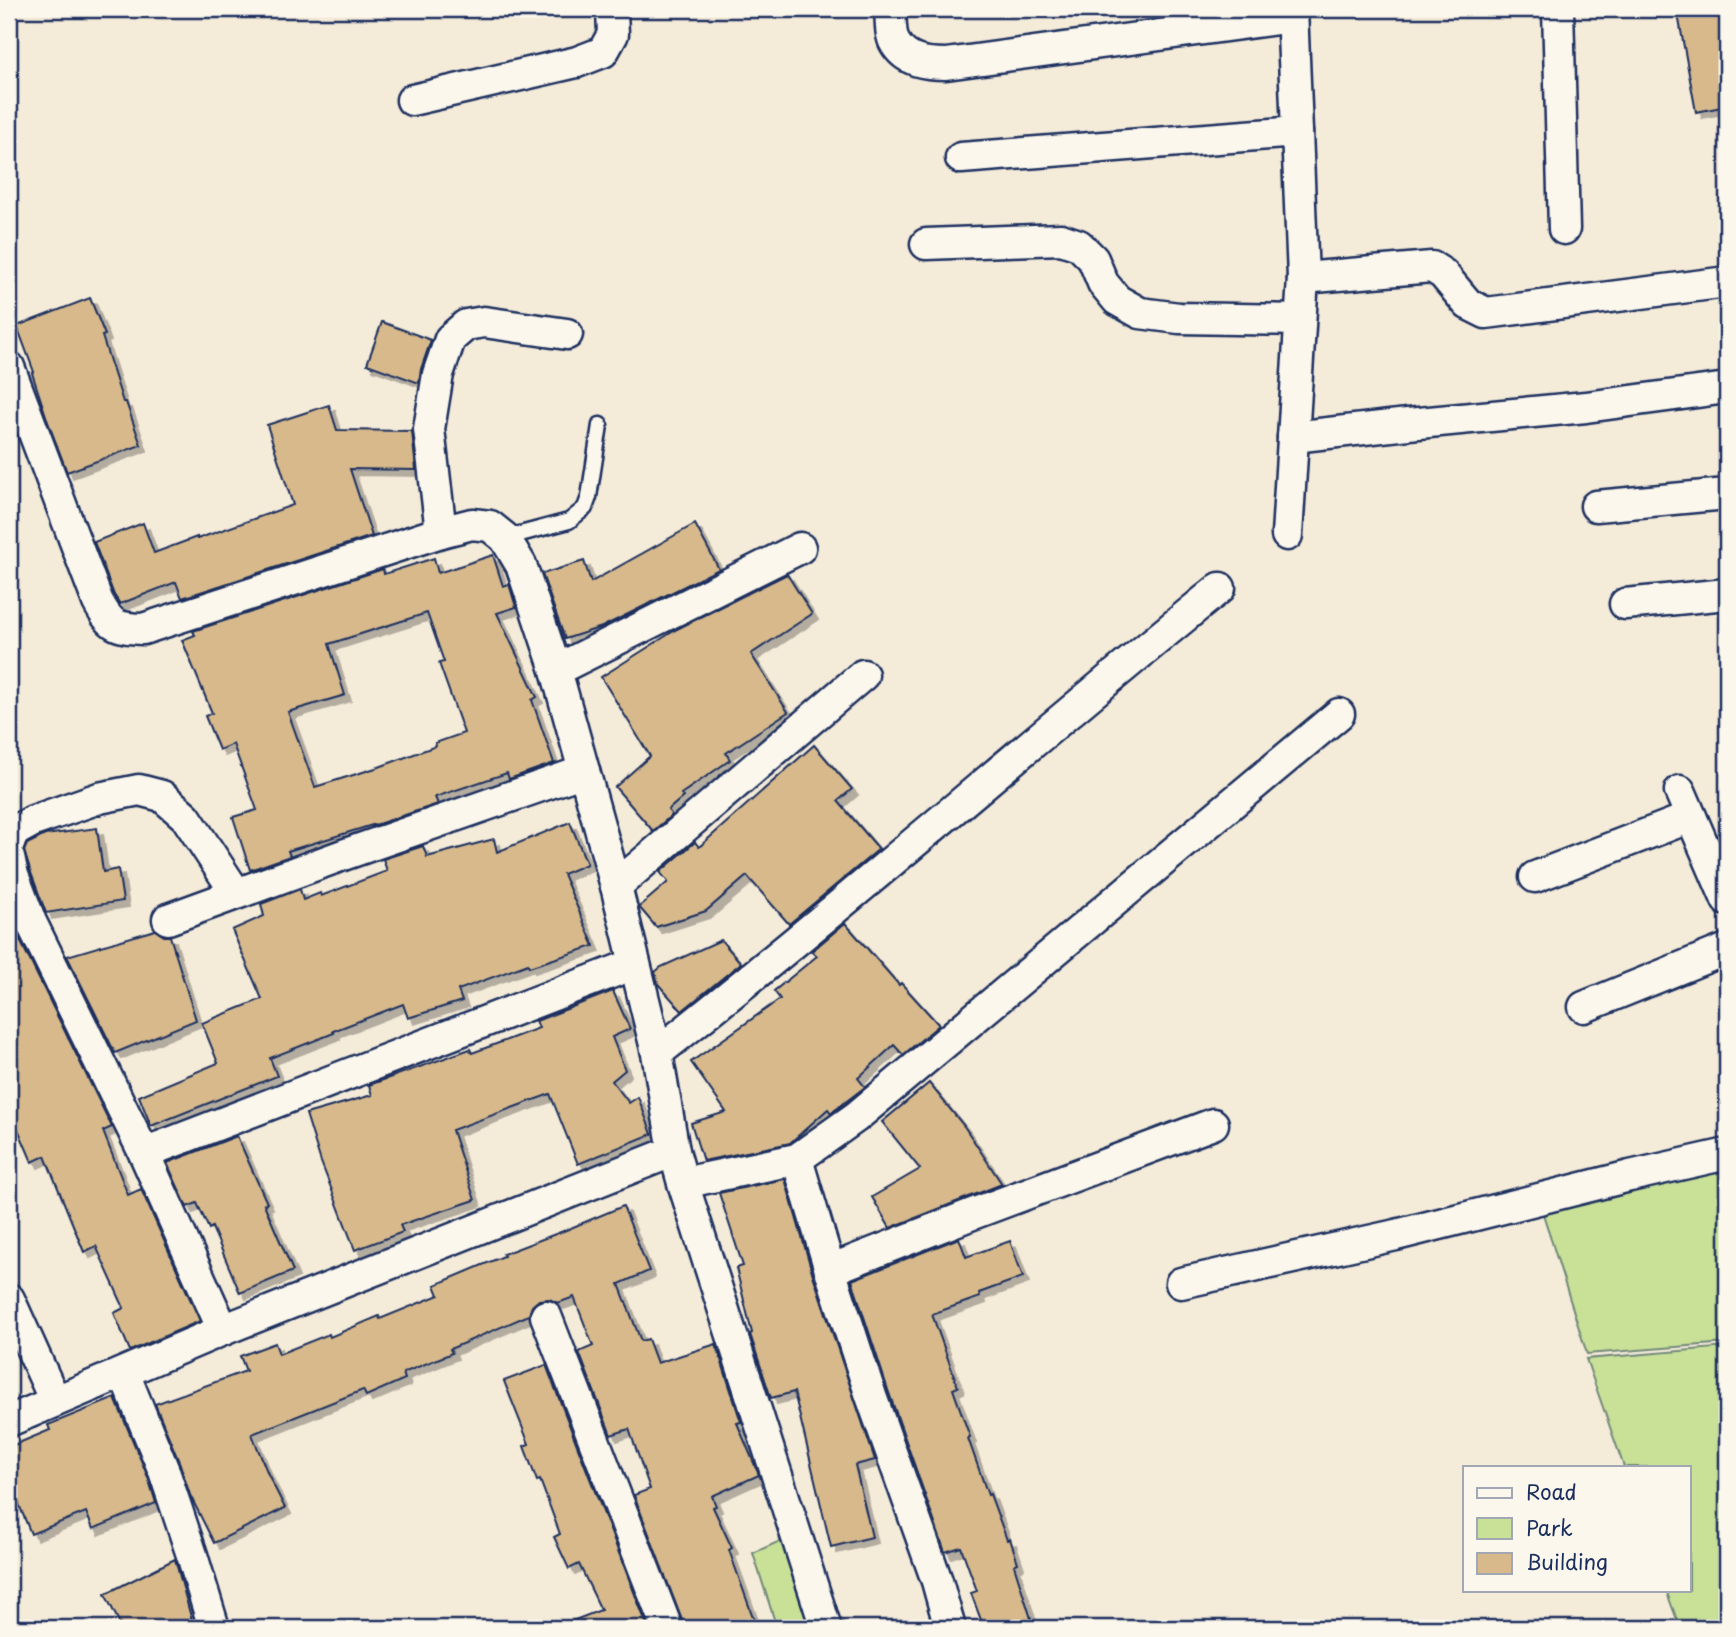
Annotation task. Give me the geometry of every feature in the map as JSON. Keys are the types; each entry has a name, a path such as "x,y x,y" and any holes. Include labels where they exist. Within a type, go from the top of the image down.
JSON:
{"street":[{"path":"412,100 577,62 603,52 613,34 612,9"},
{"path":"890,9 894,42 908,57 927,64 946,64 1292,13 1303,278 1287,536"},
{"path":"1558,9 1564,229"},
{"path":"961,158 1297,132"},
{"path":"926,244 1061,239 1079,245 1093,259 1103,283 1117,300 1140,313 1179,317 1300,320"},
{"path":"1303,278 1432,267 1443,274 1468,304 1486,313 1727,282"},
{"path":"441,531 429,429 438,374 450,339 466,325 484,322 566,334"},
{"path":"12,385 98,603 107,619 122,628 143,629 441,531 472,524 490,526 505,538 521,565 556,670 616,886 657,1053 674,1151 683,1183 826,1628"},
{"path":"1293,437 1586,407 1727,388"},
{"path":"1596,506 1727,494"},
{"path":"556,670 800,548"},
{"path":"657,1053 748,981 1220,588"},
{"path":"1625,604 1727,594"},
{"path":"616,886 863,675"},
{"path":"683,1183 797,1159 856,1117 1339,714"},
{"path":"168,919 584,771"},
{"path":"9,843 13,832 33,821 99,798 139,790 162,796 186,817 236,893"},
{"path":"1535,877 1686,804 1727,900"},
{"path":"9,858 31,922 144,1153 223,1330"},
{"path":"1584,1007 1727,949"},
{"path":"144,1153 634,964"},
{"path":"830,1270 1213,1124"},
{"path":"9,1421 223,1330 674,1151"},
{"path":"1181,1283 1396,1235 1727,1154"},
{"path":"797,1159 871,1396 937,1581 950,1628"},
{"path":"9,1299 55,1401"},
{"path":"546,1316 667,1628"},
{"path":"124,1373 164,1471 214,1628"}],"lane":[{"path":"505,538 569,521 585,508 600,425"}],"green space":[{"path":"1727,1156 1727,1343 1587,1354 1539,1201"},
{"path":"1727,1347 1727,1628 1680,1628 1667,1592 1690,1592 1690,1466 1624,1466 1586,1359"},
{"path":"789,1537 818,1628 777,1628 753,1553"}],"building":[{"path":"1677,9 1721,9 1727,45 1727,106 1696,112"},
{"path":"90,298 105,335 102,336 123,402 126,402 141,445 67,472 17,326"},
{"path":"382,322 431,340 419,383 367,364"},
{"path":"329,405 337,430 412,431 416,470 350,469 372,536 182,598 176,582 120,604 94,542 143,523 154,553 293,505 267,425"},
{"path":"695,524 719,569 602,627 565,639 542,574 584,561 591,582"},
{"path":"493,555 503,586 509,584 516,607 497,613 537,697 532,700 554,763 509,779 507,773 435,797 438,804 288,851 290,856 250,870 233,817 257,810 233,744 219,750 205,716 212,713 182,640 195,635 193,631 383,569 384,574 434,558 438,573","holes":["427,613 444,662 439,663 464,733 379,767 315,787 288,712 345,695 329,644"]},
{"path":"787,574 812,614 751,654 788,712 726,753 730,760 681,794 683,797 668,810 672,815 653,831 615,787 650,756 601,677 677,629"},
{"path":"814,745 852,789 838,801 879,849 789,924 747,876 706,911 656,927 639,907 668,882 660,872 695,842 699,847"},
{"path":"570,822 587,864 563,874 594,946 529,967 528,964 458,990 462,1001 408,1018 403,1004 333,1031 334,1033 270,1058 277,1076 151,1126 139,1096 218,1063 202,1023 262,999 232,930 264,916 261,904 300,889 303,900 320,893 321,896 387,871 383,859 423,846 427,857 494,839 497,852"},
{"path":"97,828 103,872 118,869 123,901 46,913 24,851 27,844 45,835"},
{"path":"9,913 112,1127 103,1131 128,1195 141,1189 200,1321 130,1351 114,1313 124,1308 96,1246 84,1252 45,1156 32,1162 9,1108"},
{"path":"845,923 899,985 901,983 939,1025 903,1055 894,1045 858,1078 865,1087 831,1113 828,1109 790,1143 703,1161 691,1123 726,1112 691,1062 780,999 774,991 817,956 812,951"},
{"path":"155,930 164,936 170,936 196,1020 115,1053 67,956"},
{"path":"721,940 741,963 682,1011 658,984 655,972"},
{"path":"613,991 630,1029 612,1037 625,1070 612,1081 629,1103 638,1097 652,1134 578,1164 550,1094 452,1130 475,1200 400,1225 403,1232 355,1250 321,1162 306,1114 372,1095 369,1085 470,1049 472,1053 539,1028 536,1021"},
{"path":"929,1083 964,1126 1002,1184 890,1228 872,1197 920,1169 882,1122"},
{"path":"237,1136 293,1271 240,1293 212,1227 209,1229 197,1203 187,1207 167,1163"},
{"path":"785,1179 813,1275 875,1460 855,1465 872,1537 831,1547 794,1392 771,1398 750,1334 752,1333 736,1268 743,1266 719,1193"},
{"path":"623,1206 649,1271 619,1284 641,1341 648,1339 657,1363 716,1344 741,1422 737,1423 759,1475 712,1496 716,1506 713,1507 732,1548 729,1550 754,1620 732,1628 685,1628 634,1495 650,1489 629,1429 611,1435 579,1352 593,1346 574,1297 558,1303 549,1299 539,1300 532,1306 529,1315 450,1349 452,1353 403,1373 405,1379 366,1396 363,1390 252,1434 285,1508 214,1543 190,1495 155,1404 246,1371 240,1356 275,1343 279,1354 329,1334 330,1337 379,1316 380,1319 439,1295 435,1285 504,1256 503,1254"},
{"path":"959,1238 966,1257 1010,1241 1023,1277 979,1293 980,1297 932,1314 958,1387 953,1389 970,1437 968,1438 988,1495 990,1494 1007,1540 1010,1539 1018,1563 1014,1565 1034,1628 984,1628 971,1593 977,1591 961,1547 945,1552 852,1280"},
{"path":"546,1365 648,1628 559,1626 601,1610 579,1564 569,1569 554,1537 560,1534 524,1446 529,1444 504,1381"},
{"path":"115,1398 156,1503 93,1529 86,1512 31,1534 9,1480 9,1447 50,1430 48,1425"},
{"path":"175,1559 194,1628 122,1628 105,1594"}]}
